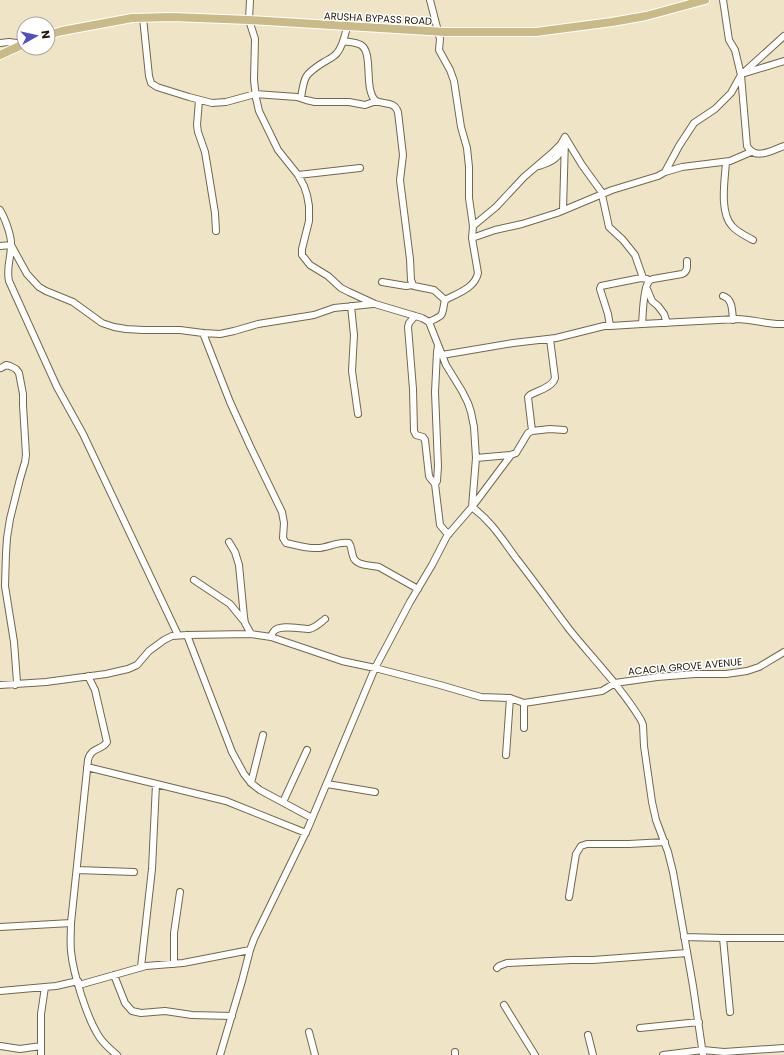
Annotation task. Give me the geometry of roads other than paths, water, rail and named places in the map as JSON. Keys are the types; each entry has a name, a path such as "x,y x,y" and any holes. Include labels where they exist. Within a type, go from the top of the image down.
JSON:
{"main road":[{"name":"ARUSHA BYPASS ROAD","path":"56,33 132,18 172,17 249,20 439,32 536,32 646,16 705,0"},
{"path":"0,54 16,47"}],"street":[{"path":"250,0 249,20 254,39 254,80 255,94 259,111 278,150 298,175 307,195 310,215 302,255 310,265 328,276 341,288 375,304 422,318 429,322 442,355 468,403 474,427 476,458 472,507"},
{"path":"430,0 439,32 439,50 454,81 461,127 467,148 469,167 469,198 473,226 472,238 478,269 477,278 474,283 445,300"},
{"path":"723,0 729,40 735,50 741,75 747,146 750,152"},
{"path":"143,18 149,76 151,82 158,87 198,100 219,103 255,94 302,98 311,101 365,104 376,101 395,106 398,112 403,155 400,180 410,259 411,280 413,285"},
{"path":"302,98 303,82 308,73 336,55 348,27"},
{"path":"665,172 694,123 715,109 731,93 741,75 784,36"},
{"path":"343,41 358,43 364,48 367,60 370,92 373,99 376,101"},
{"path":"0,43 16,43"},
{"path":"741,75 784,61"},
{"path":"198,100 197,125 207,164 215,213 216,231"},
{"path":"473,226 496,207 524,177 552,153 561,144 565,137"},
{"path":"565,137 602,194 609,227 623,240 635,255 643,278"},
{"path":"563,210 565,137"},
{"path":"472,238 495,230 522,224 563,210 602,194 688,165 726,162 750,152 762,154 784,146"},
{"path":"726,162 724,203 726,216 737,231 753,240"},
{"path":"298,175 360,168"},
{"path":"0,210 6,223 12,245 27,274 46,291 73,302 102,323 114,327 126,329 180,330 220,334 229,333 258,324 314,316 334,308 375,304"},
{"path":"0,246 12,245"},
{"path":"0,686 106,674 134,667 164,640 178,635 82,434 57,387 9,281 8,264 12,245"},
{"path":"610,326 608,314 600,289 601,286 643,278 650,281 684,273 687,268 687,261"},
{"path":"642,324 646,288 650,281"},
{"path":"382,282 406,286 413,285 434,290 445,300"},
{"path":"646,288 652,301 664,314 667,323"},
{"path":"723,296 728,298 730,302 733,320"},
{"path":"429,322 441,316 445,300"},
{"path":"351,306 354,335 352,371 358,414"},
{"path":"415,316 409,323 408,327 413,389 414,431 416,435 424,438 429,476 435,484"},
{"path":"442,355 513,343 550,339 604,326 733,320 784,324"},
{"path":"203,333 230,402 282,512 284,523 283,538 286,543 318,548 349,543 356,562 379,567 418,589"},
{"path":"532,431 528,397 549,386 554,382 555,378 550,339"},
{"path":"438,345 435,392 438,471 437,481 435,484 440,525 449,534"},
{"path":"1,368 6,365 16,369 19,373 23,394 25,462 8,527 5,586 14,642 17,682 15,685"},
{"path":"220,1055 250,950 269,907 306,833 376,668 442,544 511,455 516,452 528,433 532,431 550,429 564,430"},
{"path":"476,458 511,455"},
{"path":"472,507 479,512 498,532 570,630 615,683 641,720 643,725 644,746 652,802 656,820 668,852 673,872 688,953 703,1052"},
{"path":"229,542 237,557 239,565 245,623"},
{"path":"194,580 230,604 245,623 251,634"},
{"path":"271,637 277,629 311,628 315,627 325,619"},
{"name":"ACACIA GROVE AVENUE","path":"178,635 251,634 271,637 342,661 376,668 480,697 510,698 524,703 602,691 615,683 657,677 695,674 726,674 747,671 759,667 784,652"},
{"path":"187,635 232,752 244,774 251,783 260,790 312,818"},
{"path":"88,676 95,690 107,742 105,745 90,753 87,768 71,923 71,950 78,983 89,1016 97,1033 105,1044 117,1055"},
{"path":"506,754 510,698"},
{"path":"524,703 524,728"},
{"path":"251,783 263,735"},
{"path":"283,802 307,750"},
{"path":"87,768 226,801 306,833"},
{"path":"141,967 152,869 156,784"},
{"path":"327,784 375,792"},
{"path":"569,897 576,854 581,846 587,844 664,842"},
{"path":"77,870 134,872"},
{"path":"174,964 174,934 180,892"},
{"path":"0,927 71,923"},
{"path":"684,937 784,938"},
{"path":"723,938 730,1012"},
{"path":"0,991 78,983 151,965 174,964 250,950"},
{"path":"497,968 507,963 593,960 688,953"},
{"path":"114,975 125,1003 132,1011 141,1013 164,1012 192,1015 232,1016"},
{"path":"41,1055 40,1014 45,987"},
{"path":"504,1005 535,1055"},
{"path":"640,1028 698,1022"},
{"path":"309,1032 315,1055"},
{"path":"588,1035 593,1055"},
{"path":"0,1046 20,1049 41,1046"},
{"path":"663,1055 784,1048"}]}
